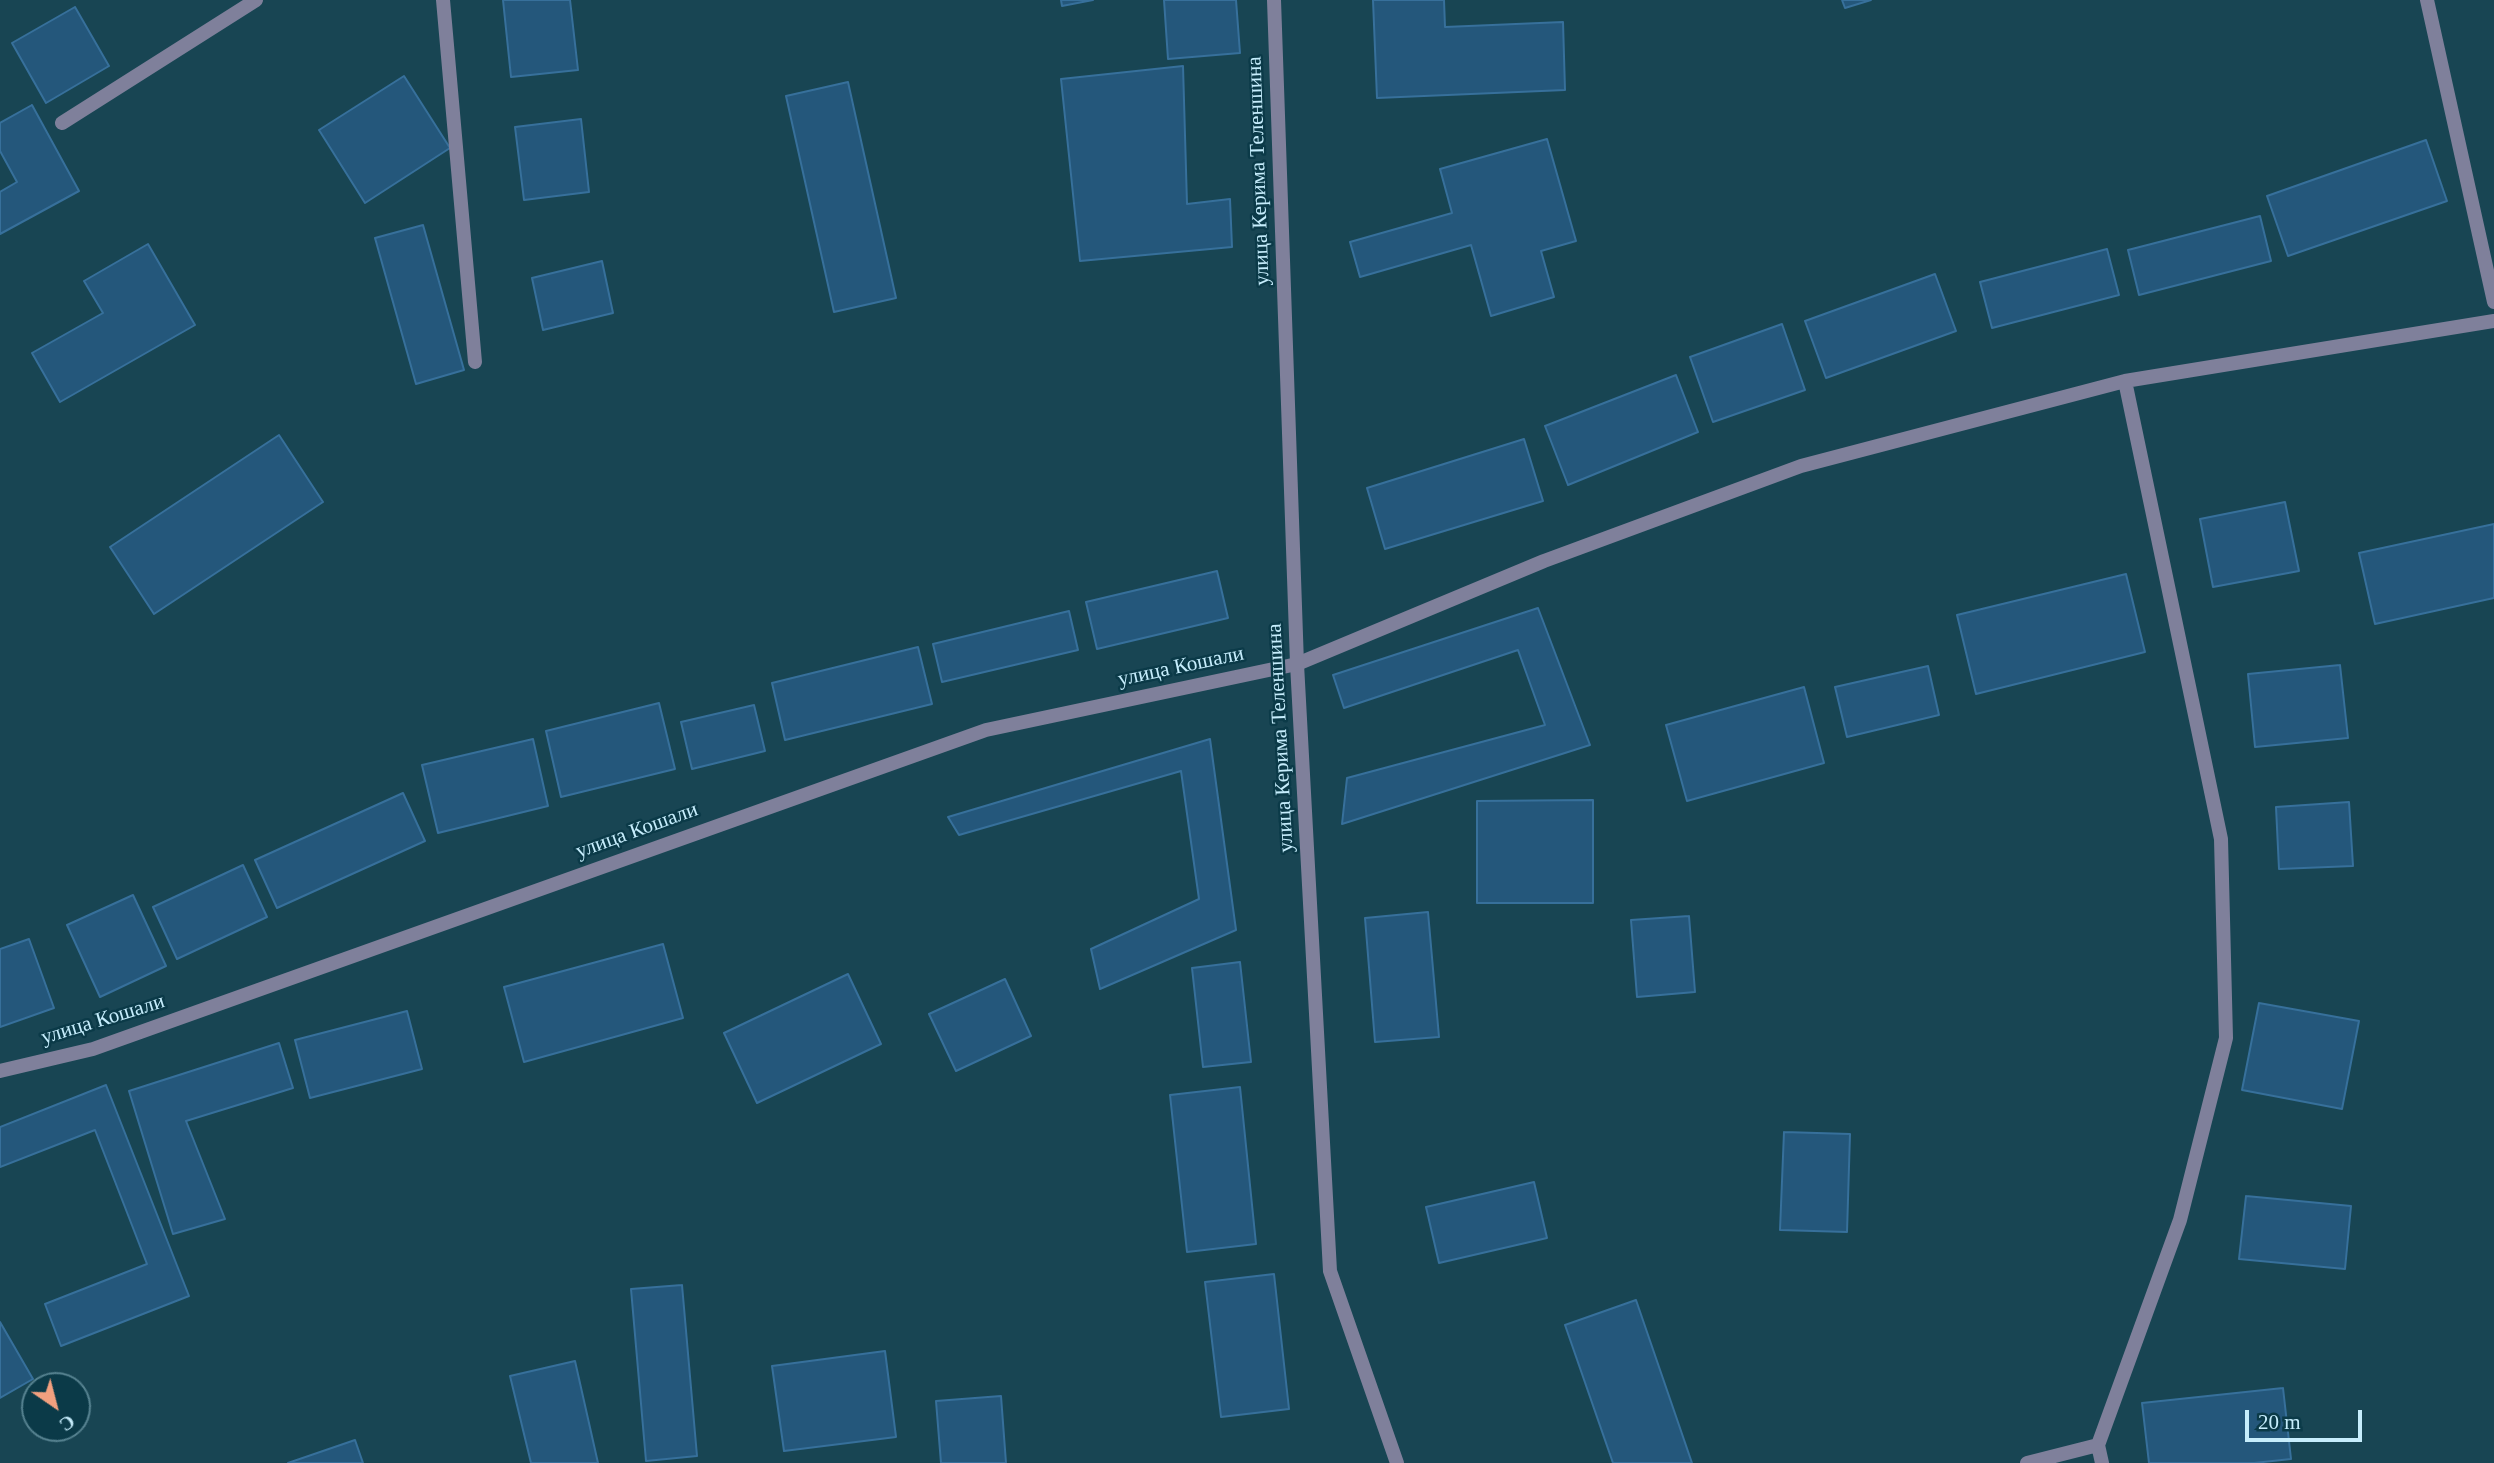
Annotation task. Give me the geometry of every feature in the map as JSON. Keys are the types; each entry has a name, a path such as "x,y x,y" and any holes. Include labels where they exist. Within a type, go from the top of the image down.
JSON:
{"street":[{"path":"62,123 256,0"},
{"path":"443,0 475,362"},
{"name":"улица Керима Теленшина","path":"1274,0 1297,664 1330,1270 1397,1463"},
{"path":"2427,0 2494,302"},
{"name":"улица Кошали","path":"0,1071 93,1049 986,730 1297,664 1544,561 1801,466 2125,381 2494,321"},
{"path":"2102,1463 2098,1446 2180,1220 2226,1038 2221,839 2125,381"},
{"path":"2027,1463 2098,1446"}],"building":[{"path":"503,0 570,0 578,70 511,77"},
{"path":"1061,0 1093,0 1062,6"},
{"path":"1164,0 1236,0 1240,53 1168,59"},
{"path":"1373,0 1444,0 1445,27 1563,22 1565,90 1377,98"},
{"path":"1842,0 1871,0 1845,8"},
{"path":"75,7 109,66 46,103 12,43"},
{"path":"1183,66 1187,204 1230,199 1232,247 1080,261 1061,79"},
{"path":"404,76 450,148 365,203 319,130"},
{"path":"848,82 896,298 834,312 786,96"},
{"path":"32,105 79,191 0,234 0,192 17,182 0,151 0,123"},
{"path":"581,119 589,192 524,200 515,127"},
{"path":"1547,139 1576,241 1541,251 1554,297 1491,316 1471,245 1360,277 1350,242 1452,213 1440,169"},
{"path":"2426,140 2447,201 2288,256 2267,196"},
{"path":"2260,216 2271,261 2139,295 2128,250"},
{"path":"423,225 464,370 416,384 375,238"},
{"path":"148,244 195,325 60,402 32,353 103,313 84,281"},
{"path":"2107,249 2119,295 1992,328 1980,282"},
{"path":"602,261 613,313 543,330 532,278"},
{"path":"1935,274 1956,331 1826,378 1805,321"},
{"path":"1782,324 1805,390 1713,422 1690,357"},
{"path":"1676,375 1698,432 1568,485 1545,426"},
{"path":"279,435 323,502 154,614 110,547"},
{"path":"1524,439 1543,501 1385,549 1367,488"},
{"path":"2285,502 2299,571 2213,587 2200,519"},
{"path":"2494,524 2494,598 2375,624 2359,553"},
{"path":"1217,571 1228,618 1097,649 1086,602"},
{"path":"2126,574 2145,652 1976,694 1957,615"},
{"path":"1538,608 1590,745 1342,824 1347,778 1545,725 1518,650 1344,708 1333,675"},
{"path":"1069,611 1078,650 942,682 933,644"},
{"path":"918,647 932,704 785,740 772,683"},
{"path":"2340,665 2348,738 2255,747 2248,674"},
{"path":"1928,666 1939,715 1847,737 1835,687"},
{"path":"1804,687 1824,763 1687,801 1666,725"},
{"path":"659,703 675,769 561,797 546,731"},
{"path":"754,705 765,751 692,769 681,722"},
{"path":"533,739 548,806 438,833 422,765"},
{"path":"1210,739 1236,930 1100,989 1091,949 1199,899 1181,771 959,835 948,817"},
{"path":"403,793 425,841 277,908 255,860"},
{"path":"1593,800 1593,903 1477,903 1477,801"},
{"path":"2349,802 2353,866 2279,869 2276,807"},
{"path":"243,865 267,917 177,959 153,907"},
{"path":"133,895 166,966 100,997 67,925"},
{"path":"1428,912 1439,1037 1375,1042 1365,918"},
{"path":"1689,916 1695,992 1637,997 1631,920"},
{"path":"29,939 54,1008 0,1027 0,949"},
{"path":"663,944 683,1018 524,1062 504,987"},
{"path":"1240,962 1251,1062 1203,1067 1192,968"},
{"path":"848,974 881,1044 757,1103 724,1033"},
{"path":"1005,979 1031,1036 956,1071 929,1014"},
{"path":"2259,1003 2359,1021 2342,1109 2242,1090"},
{"path":"407,1011 422,1069 310,1098 295,1040"},
{"path":"279,1043 293,1088 186,1121 225,1219 173,1234 129,1091"},
{"path":"106,1085 189,1296 61,1346 45,1304 147,1264 95,1130 0,1167 0,1127"},
{"path":"1240,1087 1256,1244 1187,1252 1170,1095"},
{"path":"1784,1132 1850,1134 1847,1232 1780,1230"},
{"path":"1534,1182 1547,1238 1439,1263 1426,1207"},
{"path":"2246,1196 2351,1206 2345,1269 2239,1259"},
{"path":"1274,1274 1289,1409 1221,1417 1205,1282"},
{"path":"682,1285 697,1456 646,1461 631,1289"},
{"path":"1636,1300 1692,1463 1613,1463 1565,1325"},
{"path":"0,1322 29,1372 21,1372 21,1386 0,1398"},
{"path":"885,1351 896,1437 784,1451 772,1366"},
{"path":"575,1361 598,1463 531,1463 510,1376"},
{"path":"2283,1388 2291,1459 2254,1463 2149,1463 2142,1403"},
{"path":"1001,1396 1006,1463 941,1463 936,1401"},
{"path":"355,1440 363,1463 288,1463"}]}
